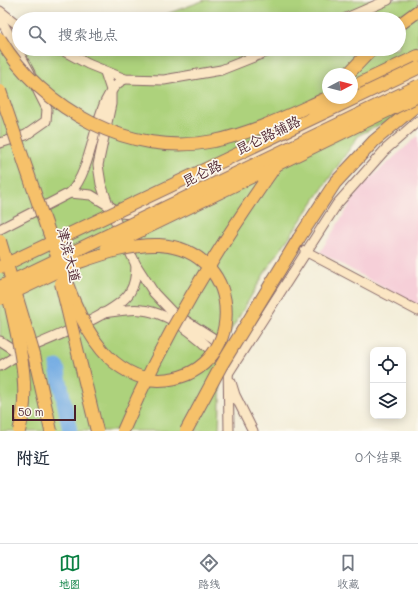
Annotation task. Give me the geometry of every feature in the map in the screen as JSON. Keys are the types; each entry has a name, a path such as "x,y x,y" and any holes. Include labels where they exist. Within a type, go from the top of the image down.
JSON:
{"highway":[{"path":"406,20 418,11"},
{"path":"0,39 12,55"},
{"path":"12,56 27,76 50,97 80,118 121,135 155,143 175,144 215,141 269,124 322,101"},
{"path":"354,68 365,56"},
{"path":"358,84 418,56"},
{"name":"昆仑路","path":"0,267 418,68"},
{"name":"昆仑路","path":"0,287 418,86"},
{"name":"津滨大道","path":"0,91 44,218 97,431"},
{"path":"0,299 418,96"},
{"path":"123,431 158,357 191,294 231,229 302,129 323,104"},
{"path":"186,431 225,360 299,238 336,184 374,141 418,104"},
{"path":"44,218 81,317 90,334 109,358 130,373 153,380 165,380 189,374 200,367 217,347 226,324 226,299 217,277 197,257 171,247 148,245 110,252 71,265"},
{"path":"0,241 34,355 51,431"},
{"path":"0,253 24,384 24,407 19,431"}],"main road":[{"path":"360,12 388,0"},
{"path":"0,11 12,20"},
{"path":"0,18 12,38"},
{"path":"0,143 34,131 46,121 48,114 44,102 22,56"},
{"path":"74,56 105,72 125,79 164,80 190,77 221,70 256,56"},
{"path":"105,72 111,90 110,113 98,166 102,184 110,207 136,265 161,302 172,312 213,338 224,349 228,359 229,431"},
{"name":"昆仑路辅路","path":"70,193 91,195 121,213 130,214 322,120 418,75"},
{"path":"0,230 70,193 78,185 87,165 106,99 117,82 125,79"},
{"name":"昆仑路辅路","path":"125,240 126,229 129,221 136,215 418,80"},
{"path":"228,373 305,251 337,204 385,150 418,121"},
{"path":"305,251 418,311"},
{"path":"0,366 27,349 103,313 124,300 130,293 136,275 136,265"},
{"path":"103,313 142,310 167,317 208,346 218,357 228,373 235,394 253,431"},
{"path":"0,341 14,350 27,349"}],"shaded area":[{"path":"418,136 418,307 320,252 362,186"}],"green space":[{"path":"205,0 418,0 418,105 359,135 264,274 222,346 219,431 0,431 0,39 12,38 12,56 406,56 406,12 172,12"}],"waterway":[{"path":"57,367 70,431"}]}
